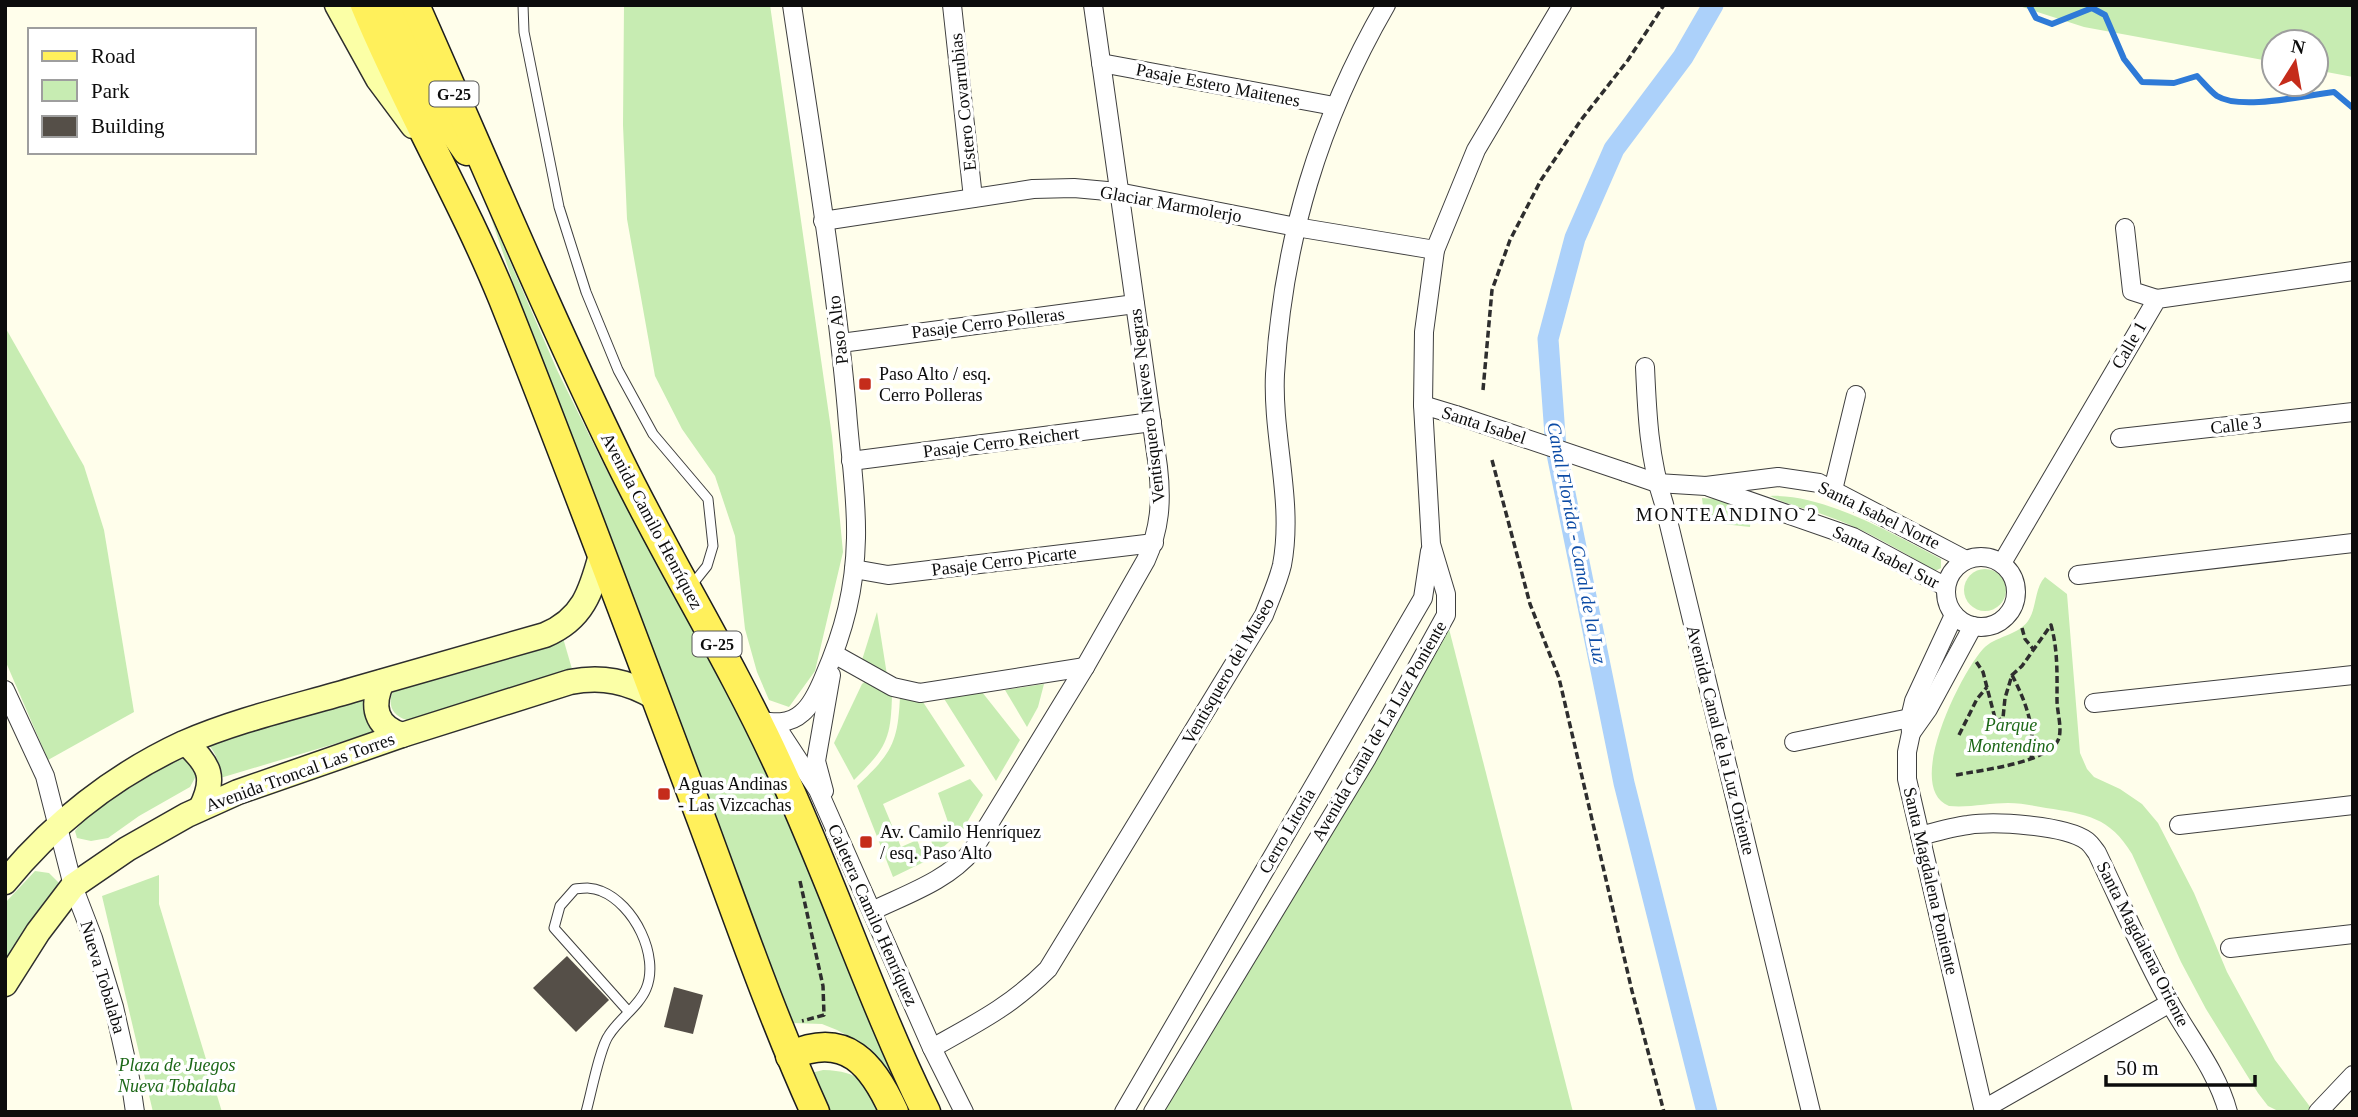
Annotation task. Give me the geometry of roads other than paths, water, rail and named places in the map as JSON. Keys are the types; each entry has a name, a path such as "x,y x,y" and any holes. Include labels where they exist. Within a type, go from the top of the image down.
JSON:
{"main road":[{"name":"G-25","path":"365,5 393,71 490,269 656,698 808,1106"},
{"path":"386,5 426,92 457,138 494,183"},
{"name":"Avenida Camilo Henríquez","path":"415,5 603,427 688,590 766,721 797,806 886,1025 926,1112"},
{"path":"790,1056 829,1046 850,1053 873,1072 894,1112"}],"street":[{"path":"337,5 378,79 431,148"},
{"name":"Paso Alto","path":"766,721 791,720 803,713 813,700 844,626 854,569 855,515 841,342 792,5"},
{"name":"Estero Covarrubias","path":"952,5 974,198"},
{"name":"Ventisquero Nieves Negras","path":"872,911 944,876 960,866 973,850 1085,667 1154,543 1161,504 1152,422 1093,5"},
{"name":"Ventisquero del Museo","path":"932,1048 1003,1009 1048,969 1264,615 1282,565 1285,529 1275,375 1290,252 1305,189 1334,106 1386,5"},
{"name":"Avenida Canal de La Luz Poniente","path":"1153,1112 1367,758 1446,615 1446,594 1430,544 1423,405 1424,332 1435,250 1476,150 1562,5"},
{"name":"Pasaje Estero Maitenes","path":"1101,63 1334,106"},
{"name":"Glaciar Marmolerjo","path":"823,221 1033,189 1074,188 1118,192 1296,227 1435,250"},
{"path":"2125,228 2132,292 2157,299 2353,271"},
{"name":"Calle 1","path":"2002,563 2157,299"},
{"name":"Pasaje Cerro Polleras","path":"841,342 1135,304"},
{"name":"Avenida Canal de la Luz Oriente","path":"1645,367 1647,426 1657,483 1811,1112"},
{"path":"1833,490 1856,395"},
{"name":"Santa Isabel","path":"1423,405 1657,483 1706,486"},
{"name":"Calle 3","path":"2120,438 2353,412"},
{"name":"Pasaje Cerro Reichert","path":"851,461 1152,422"},
{"name":"Santa Isabel Norte","path":"1706,486 1778,477 1819,483 1966,560"},
{"name":"Santa Isabel Sur","path":"1706,486 1853,537 1946,587"},
{"name":"Pasaje Cerro Picarte","path":"854,569 888,575 1154,543"},
{"path":"2078,575 2353,543"},
{"name":"Cerro Litoria","path":"1124,1112 1423,598 1430,544"},
{"path":"5,882 58,825 109,786 186,743 265,715 545,635 564,625 586,600 601,555"},
{"path":"1978,557 1991,558 2002,563 2012,573 2016,586 2016,600 2010,613 2000,622 1987,627 1973,626 1954,615 1947,602 1946,587 1953,571 1966,560 1978,557"},
{"name":"Santa Magdalena Poniente","path":"1954,615 1914,701 1907,752 1907,779 1984,1110"},
{"path":"1794,742 1911,726 1928,709 1973,626"},
{"path":"834,654 893,687 920,693 1085,667"},
{"name":"Paso Alto","path":"829,815 816,761 834,654"},
{"path":"2094,703 2353,674"},
{"name":"Avenida Troncal Las Torres","path":"5,985 38,932 73,886 127,849 201,808 238,792 402,735 570,681 617,681 656,698"},
{"path":"382,682 376,696 377,716 390,731 402,735"},
{"name":"Nueva Tobalaba","path":"5,690 45,776 73,886 93,938 114,1007 135,1112"},
{"name":"Caletera Camilo Henríquez","path":"766,721 817,790 932,1048 964,1112"},
{"path":"186,743 208,769 210,790 201,808"},
{"path":"2179,825 2353,805"},
{"name":"Santa Magdalena Oriente","path":"1920,836 1966,825 2004,822 2077,836 2088,842 2097,853 2170,1003 2211,1071 2226,1104"},
{"path":"2230,948 2353,934"},
{"path":"1984,1110 2170,1003"},
{"path":"2318,1112 2353,1075"}],"lane":[{"path":"523,5 524,32 559,207 586,292 618,370 653,434 708,499 713,546 707,566 688,590"},
{"path":"586,1112 607,1036 628,1012 646,991 652,967 642,933 623,907 604,891 590,887 575,889 560,906 554,928 628,1012"}],"waterway":[{"name":"Canal Florida - Canal de la Luz","path":"1707,1112 1624,783 1556,449 1548,339 1575,238 1614,149 1683,57 1713,5"},
{"path":"2029,5 2036,18 2052,24 2092,8 2105,15 2124,59 2142,82 2174,83 2197,76 2217,96 2241,102 2274,101 2334,92 2353,108"}],"place":[{"name":"Paso Alto / esq. Cerro Polleras","path":"865,384"},
{"name":"Aguas Andinas - Las Vizcachas","path":"664,794"},
{"name":"Av. Camilo Henríquez / esq. Paso Alto","path":"866,842"}],"district":[{"name":"MONTEANDINO 2","path":"1727,514"}],"park label":[{"name":"Parque Montendino","path":"2011,735"},
{"name":"Plaza de Juegos Nueva Tobalaba","path":"177,1075"}]}
